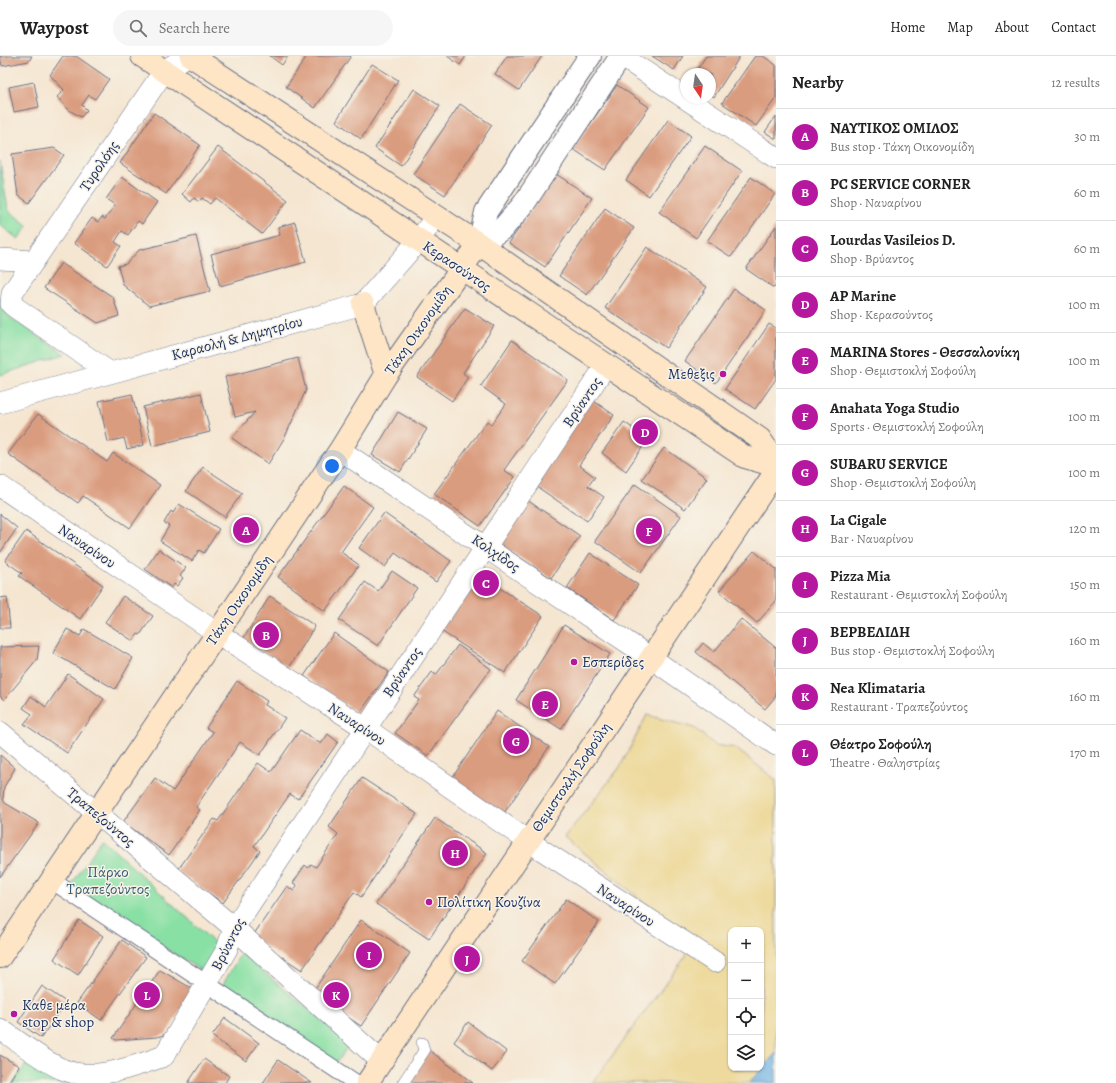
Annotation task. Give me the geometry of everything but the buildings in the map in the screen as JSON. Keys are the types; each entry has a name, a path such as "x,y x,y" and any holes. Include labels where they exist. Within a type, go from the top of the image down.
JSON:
{"main road":[{"name":"Κερασούντος","path":"142,56 165,63 461,269 745,457 776,466"},
{"name":"Κερασούντος","path":"191,56 479,244 760,439 776,462"},
{"name":"Τάκη Οικονομίδη","path":"0,957 340,450 386,375 479,244"},
{"path":"363,304 386,375"},
{"name":"Θεμιστοκλή Σοφούλη","path":"367,1083 776,471"}],"street":[{"path":"165,63 187,56"},
{"name":"Τάκη Οικονομίδη","path":"479,244 486,212 590,56"},
{"path":"621,56 776,158"},
{"name":"Τάκη Οικονομίδη","path":"479,244 502,229 523,205 621,56"},
{"name":"Τυρολόης","path":"109,372 11,304 12,293 165,63"},
{"path":"363,304 419,240 436,216"},
{"path":"0,259 34,261"},
{"name":"Καραολή & Δημητρίου","path":"0,403 109,372 363,304"},
{"name":"Βρύαντος","path":"0,1029 62,1069 75,1073 90,1074 118,1071 164,1056 208,984 227,949 234,928 606,365"},
{"name":"Κολχίδος","path":"340,450 486,546 776,745"},
{"name":"Ναυαρίνου","path":"0,486 217,633 365,728 528,841 715,962"},
{"name":"Τραπεζούντος","path":"0,732 234,928 381,1061"},
{"path":"52,880 356,1083"}],"lane":[{"path":"403,1083 424,1051 422,1043"}],"green space":[{"path":"0,161 8,210 28,226 18,239 0,225"},
{"path":"0,299 2,307 8,316 65,354 0,375"},
{"name":"Πάρκο Τραπεζούντος","path":"102,839 220,948 205,973 69,888"},
{"path":"241,953 350,1044 335,1064 222,986"},
{"path":"32,1056 67,1083 13,1083"}],"sand":[{"path":"647,715 694,728 715,745 735,748 776,780 776,1053 764,1066 764,927 728,927 728,1071 760,1071 749,1083 592,1083 686,956 690,940 682,927 662,917 565,837 620,767"}],"water":[{"path":"776,1053 776,1083 749,1083 760,1071 764,1071 764,1066"}],"place":[{"name":"Μεθεξις","path":"723,374"},
{"name":"AP Marine","path":"645,432"},
{"name":"ΝΑΥΤΙΚΟΣ ΟΜΙΛΟΣ","path":"246,530"},
{"name":"Anahata Yoga Studio","path":"649,531"},
{"name":"Lourdas Vasileios D.","path":"486,583"},
{"name":"PC SERVICE CORNER","path":"266,635"},
{"name":"Εσπερίδες","path":"574,662"},
{"name":"MARINA Stores - Θεσσαλονίκη","path":"545,704"},
{"name":"SUBARU SERVICE","path":"516,741"},
{"name":"La Cigale","path":"455,853"},
{"name":"Πολίτικη Κουζίνα","path":"429,902"},
{"name":"Pizza Mia","path":"369,955"},
{"name":"ΒΕΡΒΕΛΙΔΗ","path":"467,959"},
{"name":"Θέατρο Σοφούλη","path":"147,995"},
{"name":"Nea Klimataria","path":"336,995"},
{"name":"Καθε μέρα stop & shop","path":"14,1014"}]}
